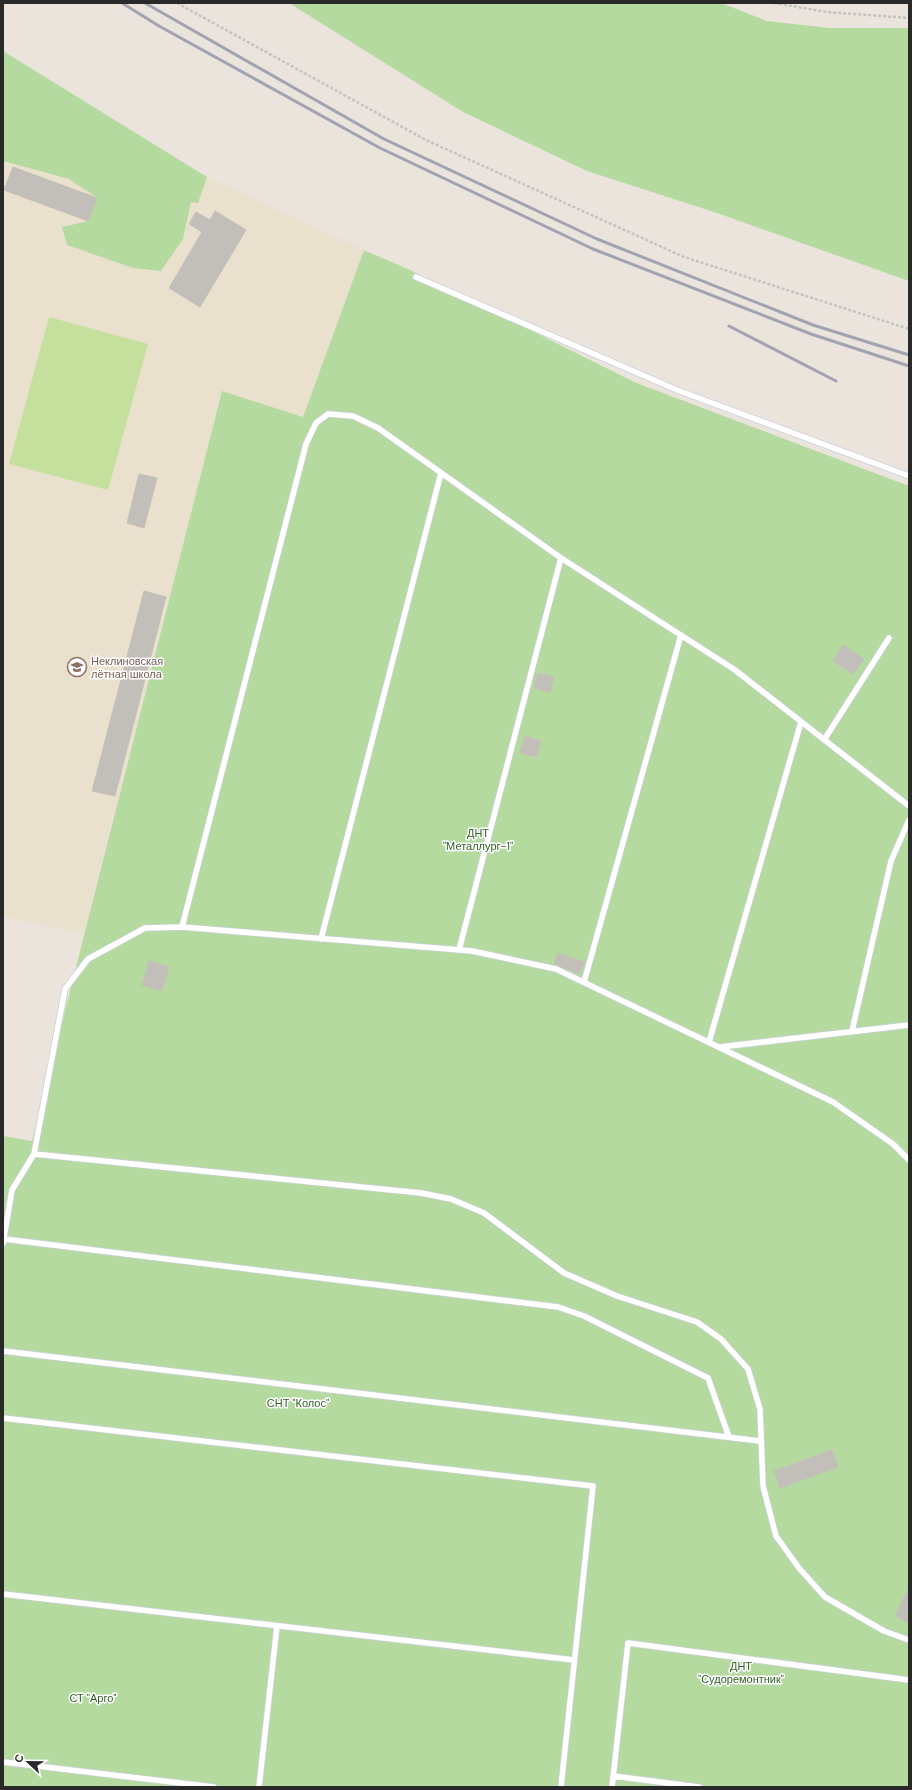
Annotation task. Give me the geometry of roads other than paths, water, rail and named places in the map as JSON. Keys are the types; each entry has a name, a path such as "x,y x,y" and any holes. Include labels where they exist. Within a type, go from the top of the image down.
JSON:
{"lane":[{"path":"416,277 677,390 909,476"},
{"path":"182,927 306,444 316,423 328,414 353,416 378,428 561,558 735,670 909,806"},
{"path":"321,939 442,473"},
{"path":"459,950 561,558"},
{"path":"584,982 681,635"},
{"path":"824,740 889,638"},
{"path":"709,1042 800,722"},
{"path":"852,1031 890,861 909,820"},
{"path":"729,1437 708,1378 584,1316 558,1307 3,1241 12,1190 34,1154 65,989 88,959 145,928 182,927 472,951 556,970 584,982 833,1102 893,1144 909,1160"},
{"path":"719,1047 909,1025"},
{"path":"34,1154 421,1193 451,1199 484,1213 564,1273 617,1296 697,1322 722,1339 748,1369 760,1409 760,1441 763,1486 776,1536 799,1568 825,1597 884,1631 909,1640"},
{"path":"3,1351 760,1441"},
{"path":"3,1418 593,1486 561,1787"},
{"path":"3,1594 574,1660"},
{"path":"259,1787 277,1626"},
{"path":"612,1787 628,1643 909,1680"},
{"path":"3,1762 214,1787"},
{"path":"613,1776 699,1787"}],"railway":[{"path":"122,3 159,26 380,148 593,249 811,334 909,366"},
{"path":"145,3 384,139 597,239 813,325 909,355"},
{"path":"729,326 836,381"}],"place":[{"name":"Неклиновская лётная школа","path":"77,667"}],"park label":[{"name":"ДНТ \"Металлург-1\"","path":"478,839"},
{"name":"СНТ \"Колос\"","path":"298,1403"},
{"name":"ДНТ \"Судоремонтник\"","path":"741,1672"},
{"name":"СТ \"Арго\"","path":"93,1698"}]}
